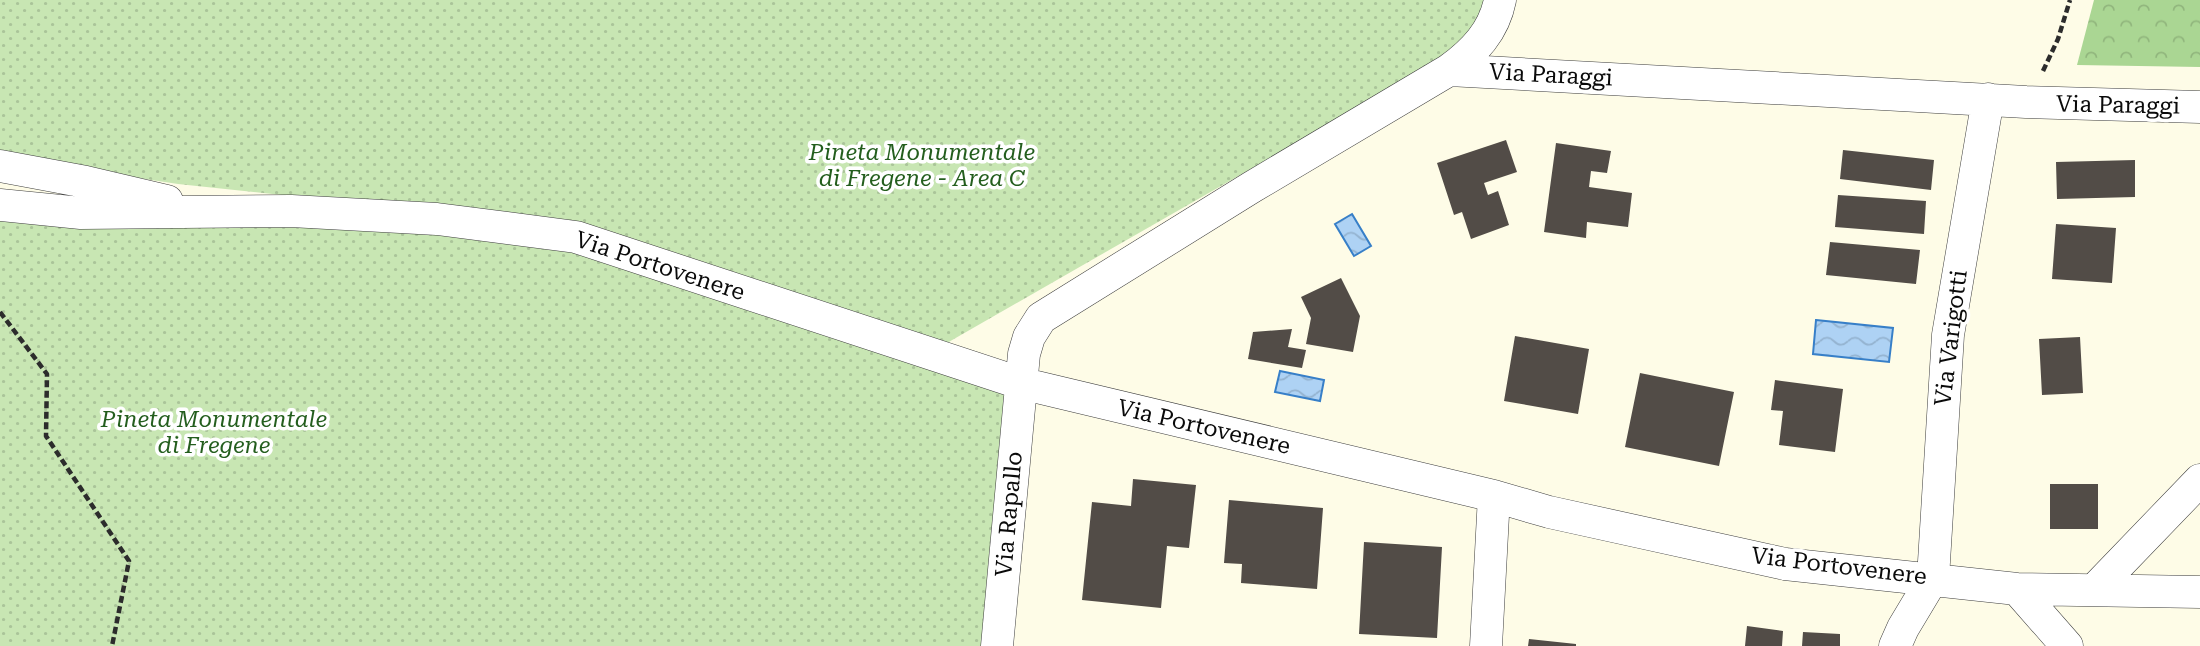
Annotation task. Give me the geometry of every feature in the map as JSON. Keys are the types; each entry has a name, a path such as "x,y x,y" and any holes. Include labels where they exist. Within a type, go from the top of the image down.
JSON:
{"street":[{"path":"1020,383 1026,345 1046,314 1449,70 1472,52 1486,34 1500,0"},
{"name":"Via Paraggi","path":"1449,70 2026,103 2200,107"},
{"name":"Via Varigotti","path":"1933,579 1948,335 1988,99"},
{"name":"Via Portovenere","path":"0,166 86,182 220,214"},
{"name":"Via Portovenere","path":"0,205 81,213 220,214 291,211 437,219 576,237 1020,383 1493,496 1549,512 1785,564 2017,589 2200,592"},
{"name":"Via Rapallo","path":"997,646 1020,383"},
{"path":"2095,589 2200,480"},
{"path":"1486,646 1493,496"},
{"path":"1895,646 1933,579"},
{"path":"2017,589 2067,646"}],"path":[{"path":"2026,103 2053,51 2070,0"},
{"path":"0,313 47,374 46,436 129,561 112,646"}],"green space":[{"name":"Pineta Monumentale di Fregene - Area C","path":"0,0 1489,0 1486,34 940,347 581,227 178,184 0,157"},
{"path":"2094,0 2200,0 2200,67 2077,65"},
{"name":"Pineta Monumentale di Fregene","path":"0,205 384,226 572,246 1020,383 991,646 0,646"}],"water":[{"path":"1352,214 1371,246 1354,256 1335,224"},
{"path":"1816,320 1893,328 1889,362 1813,354"},
{"path":"1280,371 1324,380 1320,401 1275,392"}],"building":[{"path":"1506,140 1517,172 1484,183 1488,195 1498,191 1509,225 1471,239 1462,212 1454,215 1437,163"},
{"path":"1556,143 1611,151 1607,173 1591,171 1589,187 1632,193 1628,227 1587,222 1586,238 1544,232"},
{"path":"1843,150 1934,160 1931,190 1840,179"},
{"path":"2135,160 2135,197 2057,199 2056,162"},
{"path":"1838,195 1926,201 1924,234 1835,227"},
{"path":"2056,224 2116,228 2112,283 2052,279"},
{"path":"1830,242 1920,250 1916,284 1826,275"},
{"path":"1341,278 1360,316 1353,352 1306,344 1311,318 1301,297"},
{"path":"1292,329 1288,347 1306,350 1302,368 1248,359 1253,332"},
{"path":"1515,336 1589,349 1578,414 1504,401"},
{"path":"2080,337 2083,393 2042,395 2039,339"},
{"path":"1640,373 1734,392 1719,466 1625,447"},
{"path":"1775,380 1843,389 1835,452 1779,445 1783,411 1771,410"},
{"path":"1133,479 1196,485 1189,548 1167,546 1161,608 1082,600 1092,502 1131,506"},
{"path":"2050,484 2098,484 2098,529 2050,529"},
{"path":"1229,500 1323,508 1317,589 1241,583 1242,564 1224,563"},
{"path":"1364,542 1442,547 1437,638 1359,634"},
{"path":"1747,626 1783,631 1782,646 1745,646"},
{"path":"1803,632 1840,634 1840,646 1802,646"},
{"path":"1529,639 1576,644 1576,646 1528,646"}]}
